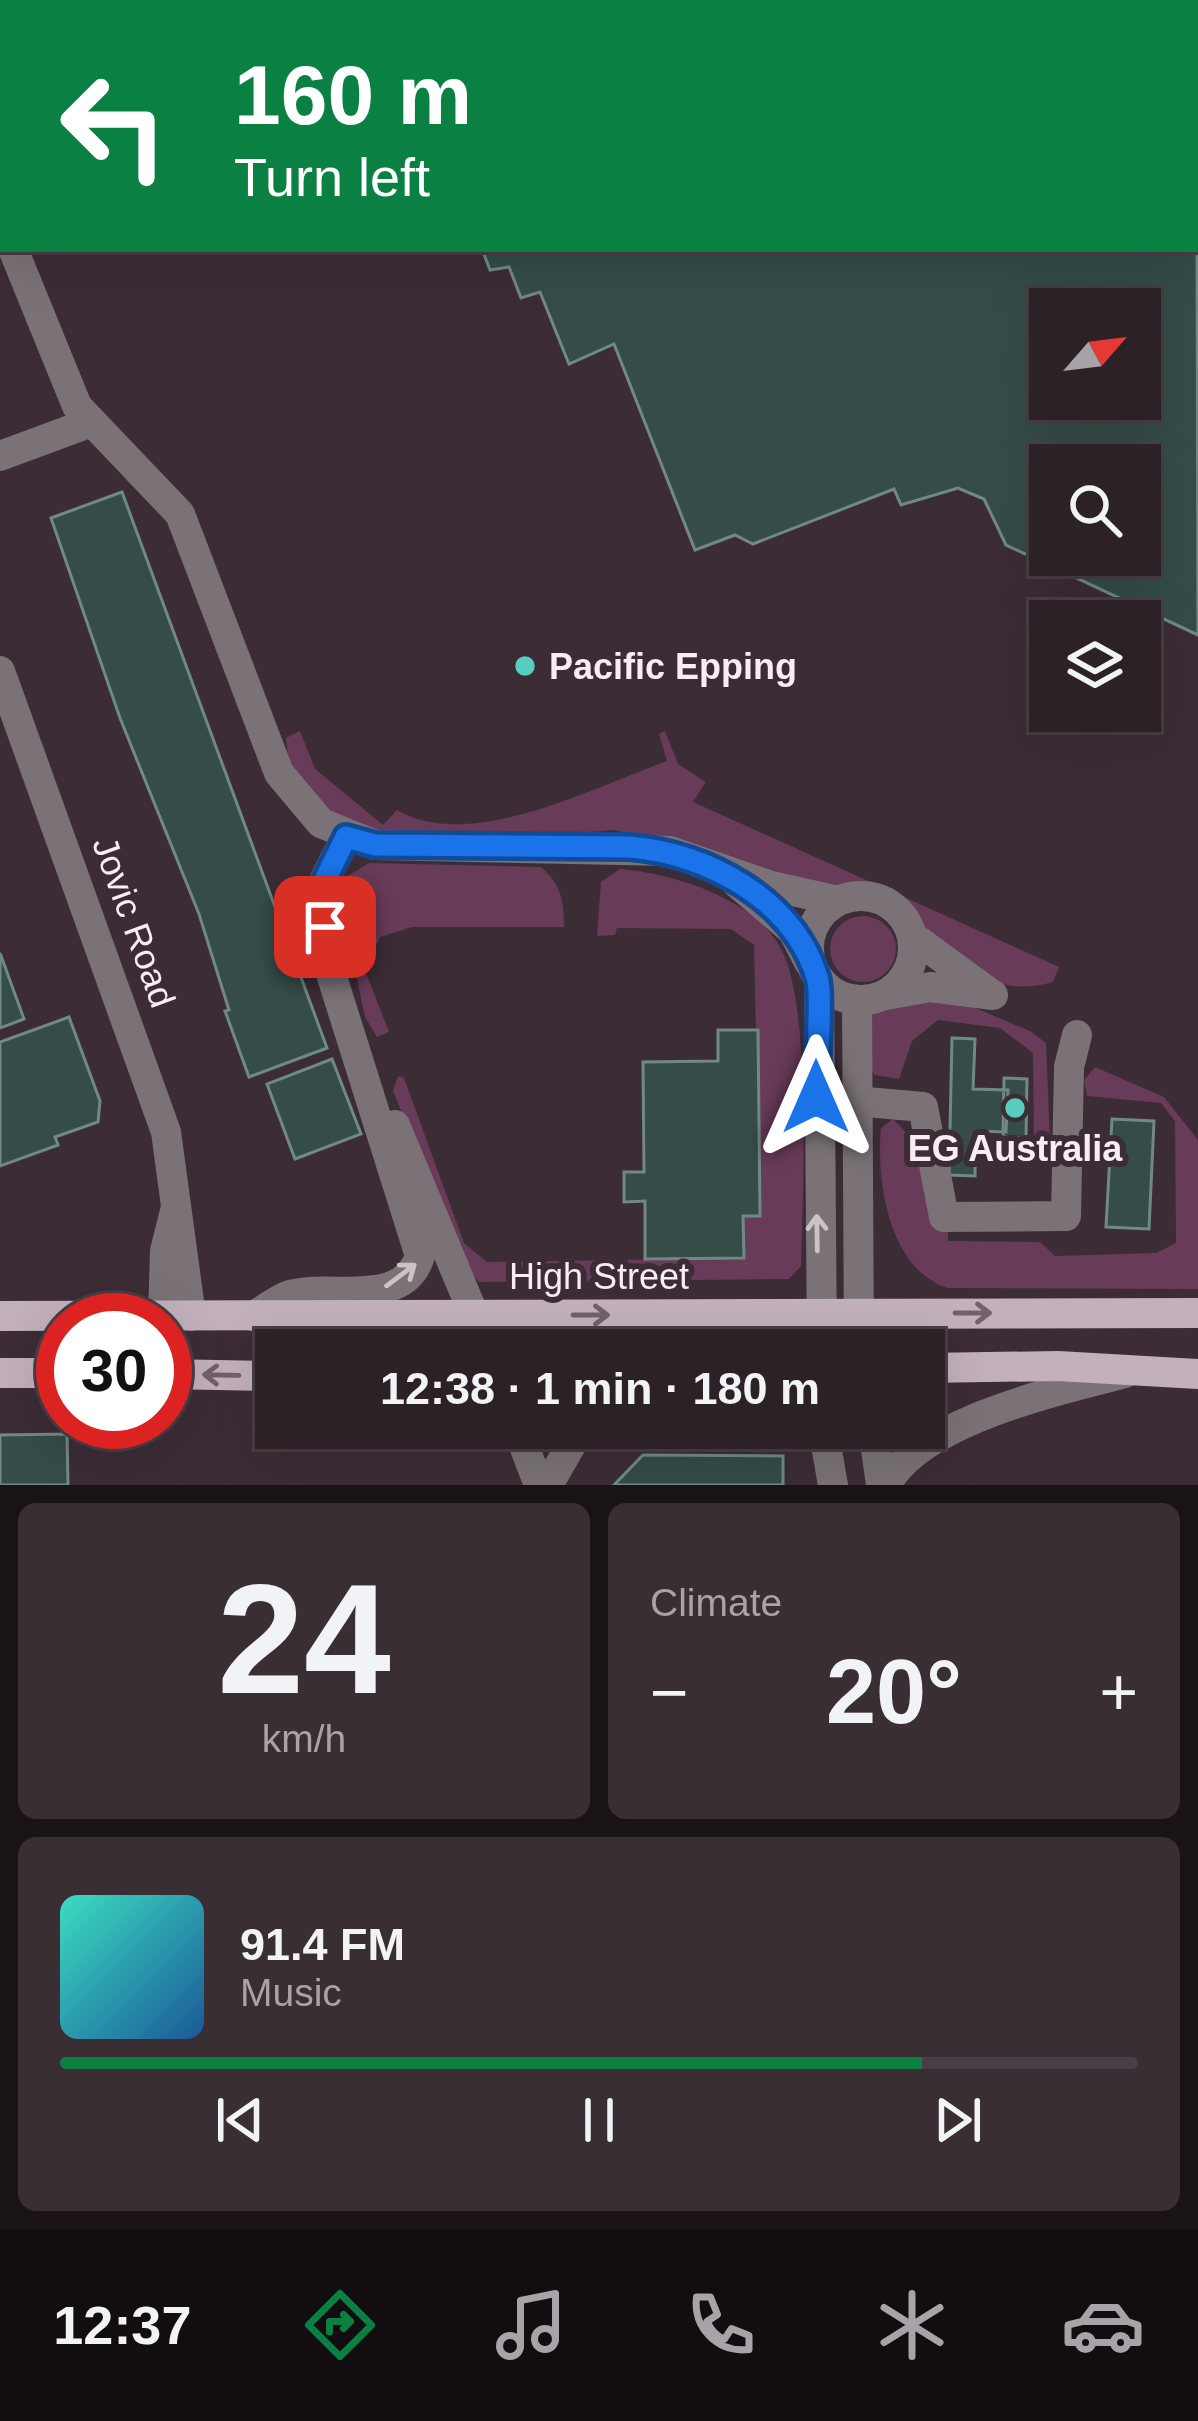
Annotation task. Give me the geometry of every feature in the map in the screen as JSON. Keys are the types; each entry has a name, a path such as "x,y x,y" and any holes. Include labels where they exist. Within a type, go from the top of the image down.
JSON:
{"main road":[{"name":"High Street","path":"192,1316 1198,1313"},
{"name":"High Street","path":"0,1316 36,1316"},
{"path":"945,1368 1198,1373"},
{"path":"0,1372 36,1373"},
{"path":"192,1374 255,1376"}],"street":[{"path":"15,252 61,375 89,423 180,514 279,773 321,824 375,845 670,850 771,886 838,901"},
{"path":"0,456 89,423"},
{"name":"Jovic Road","path":"0,671 154,1092 176,1205 164,1251 172,1293"},
{"path":"0,764 30,752"},
{"path":"253,1316 287,1296 377,1291 416,1266 419,1246 332,977 323,884 346,837"},
{"path":"710,864 793,931 815,973 842,998 872,998 930,987 993,995 912,936 897,909 884,901 853,896 838,901 825,910 810,936 815,973 821,1329"},
{"path":"857,1329 855,1101 872,998 909,970 912,936"},
{"path":"855,1101 922,1107 944,1217 1066,1216 1069,1067 1077,1035"},
{"path":"364,1067 423,1183 474,1315"},
{"path":"513,1315 513,1329"},
{"path":"884,1485 912,1452 1005,1408 1137,1370"},
{"path":"527,1449 543,1485"},
{"path":"543,1485 568,1449"},
{"path":"827,1449 833,1485"},
{"path":"877,1449 884,1485"}],"shaded area":[{"path":"300,731 315,769 383,825 397,810 427,821 460,824 495,820 569,799 667,761 659,734 665,731 678,764 706,782 693,802 1059,967 1053,982 1013,986 981,976 882,892 853,885 817,895 711,851 613,830 421,847 346,837 289,769 286,738"},
{"path":"369,863 541,867 560,894 564,927 412,927 380,937 365,970 389,1032 377,1037 365,1017 339,892 346,877"},
{"path":"620,869 689,883 736,905 773,936 784,955 798,1019 803,1106 801,1266 789,1279 479,1282 463,1264 393,1091 398,1076 404,1078 464,1243 487,1262 743,1258 743,1216 760,1216 754,945 731,929 617,928 615,935 597,936 601,882"},
{"path":"863,916 886,926 896,949 886,972 863,982 840,972 830,949 840,926"},
{"path":"937,992 1030,1031 1046,1043 1050,1143 1034,1149 1033,1053 1000,1028 938,1020 912,1041 899,1079 875,1075 858,1054 858,1023 874,1000"},
{"path":"1095,1067 1164,1097 1198,1140 1198,1289 947,1288 927,1278 899,1243 884,1198 881,1128 893,1119 949,1175 948,1241 1040,1242 1055,1256 1156,1253 1176,1243 1175,1121 1161,1103 1087,1096 1084,1080"}],"building":[{"path":"483,252 1197,252 1198,635 1161,618 1161,600 1123,600 1072,576 1161,576 1161,444 1029,444 1029,556 1006,545 984,499 958,488 901,505 894,489 753,544 735,535 695,550 614,344 569,364 540,292 521,298 509,267 490,270"},
{"path":"122,492 327,1048 249,1077 199,914 120,718 51,518"},
{"path":"0,953 24,1019 0,1028"},
{"path":"69,1017 100,1101 98,1122 55,1137 58,1145 0,1166 0,1042"},
{"path":"718,1030 758,1030 760,1216 743,1216 744,1258 645,1259 645,1201 624,1202 624,1172 644,1172 643,1062 718,1061"},
{"path":"952,1038 975,1039 973,1089 1008,1090 1006,1132 976,1131 975,1176 949,1175"},
{"path":"332,1059 361,1134 295,1159 267,1084"},
{"name":"EG Australia","path":"1004,1078 1027,1079 1026,1138 1003,1137"},
{"path":"1112,1119 1154,1121 1149,1229 1106,1227"},
{"path":"36,1434 36,1449 67,1449 68,1485 0,1485 0,1435"},
{"path":"643,1455 783,1456 783,1485 614,1485"}],"place":[{"name":"Pacific Epping","path":"525,666"},
{"name":"EG Australia","path":"1015,1108"}],"route":[{"path":"325,927 323,884 329,863 346,837 375,845 670,850 710,864 766,904 793,931 819,980 816,1097"}]}
